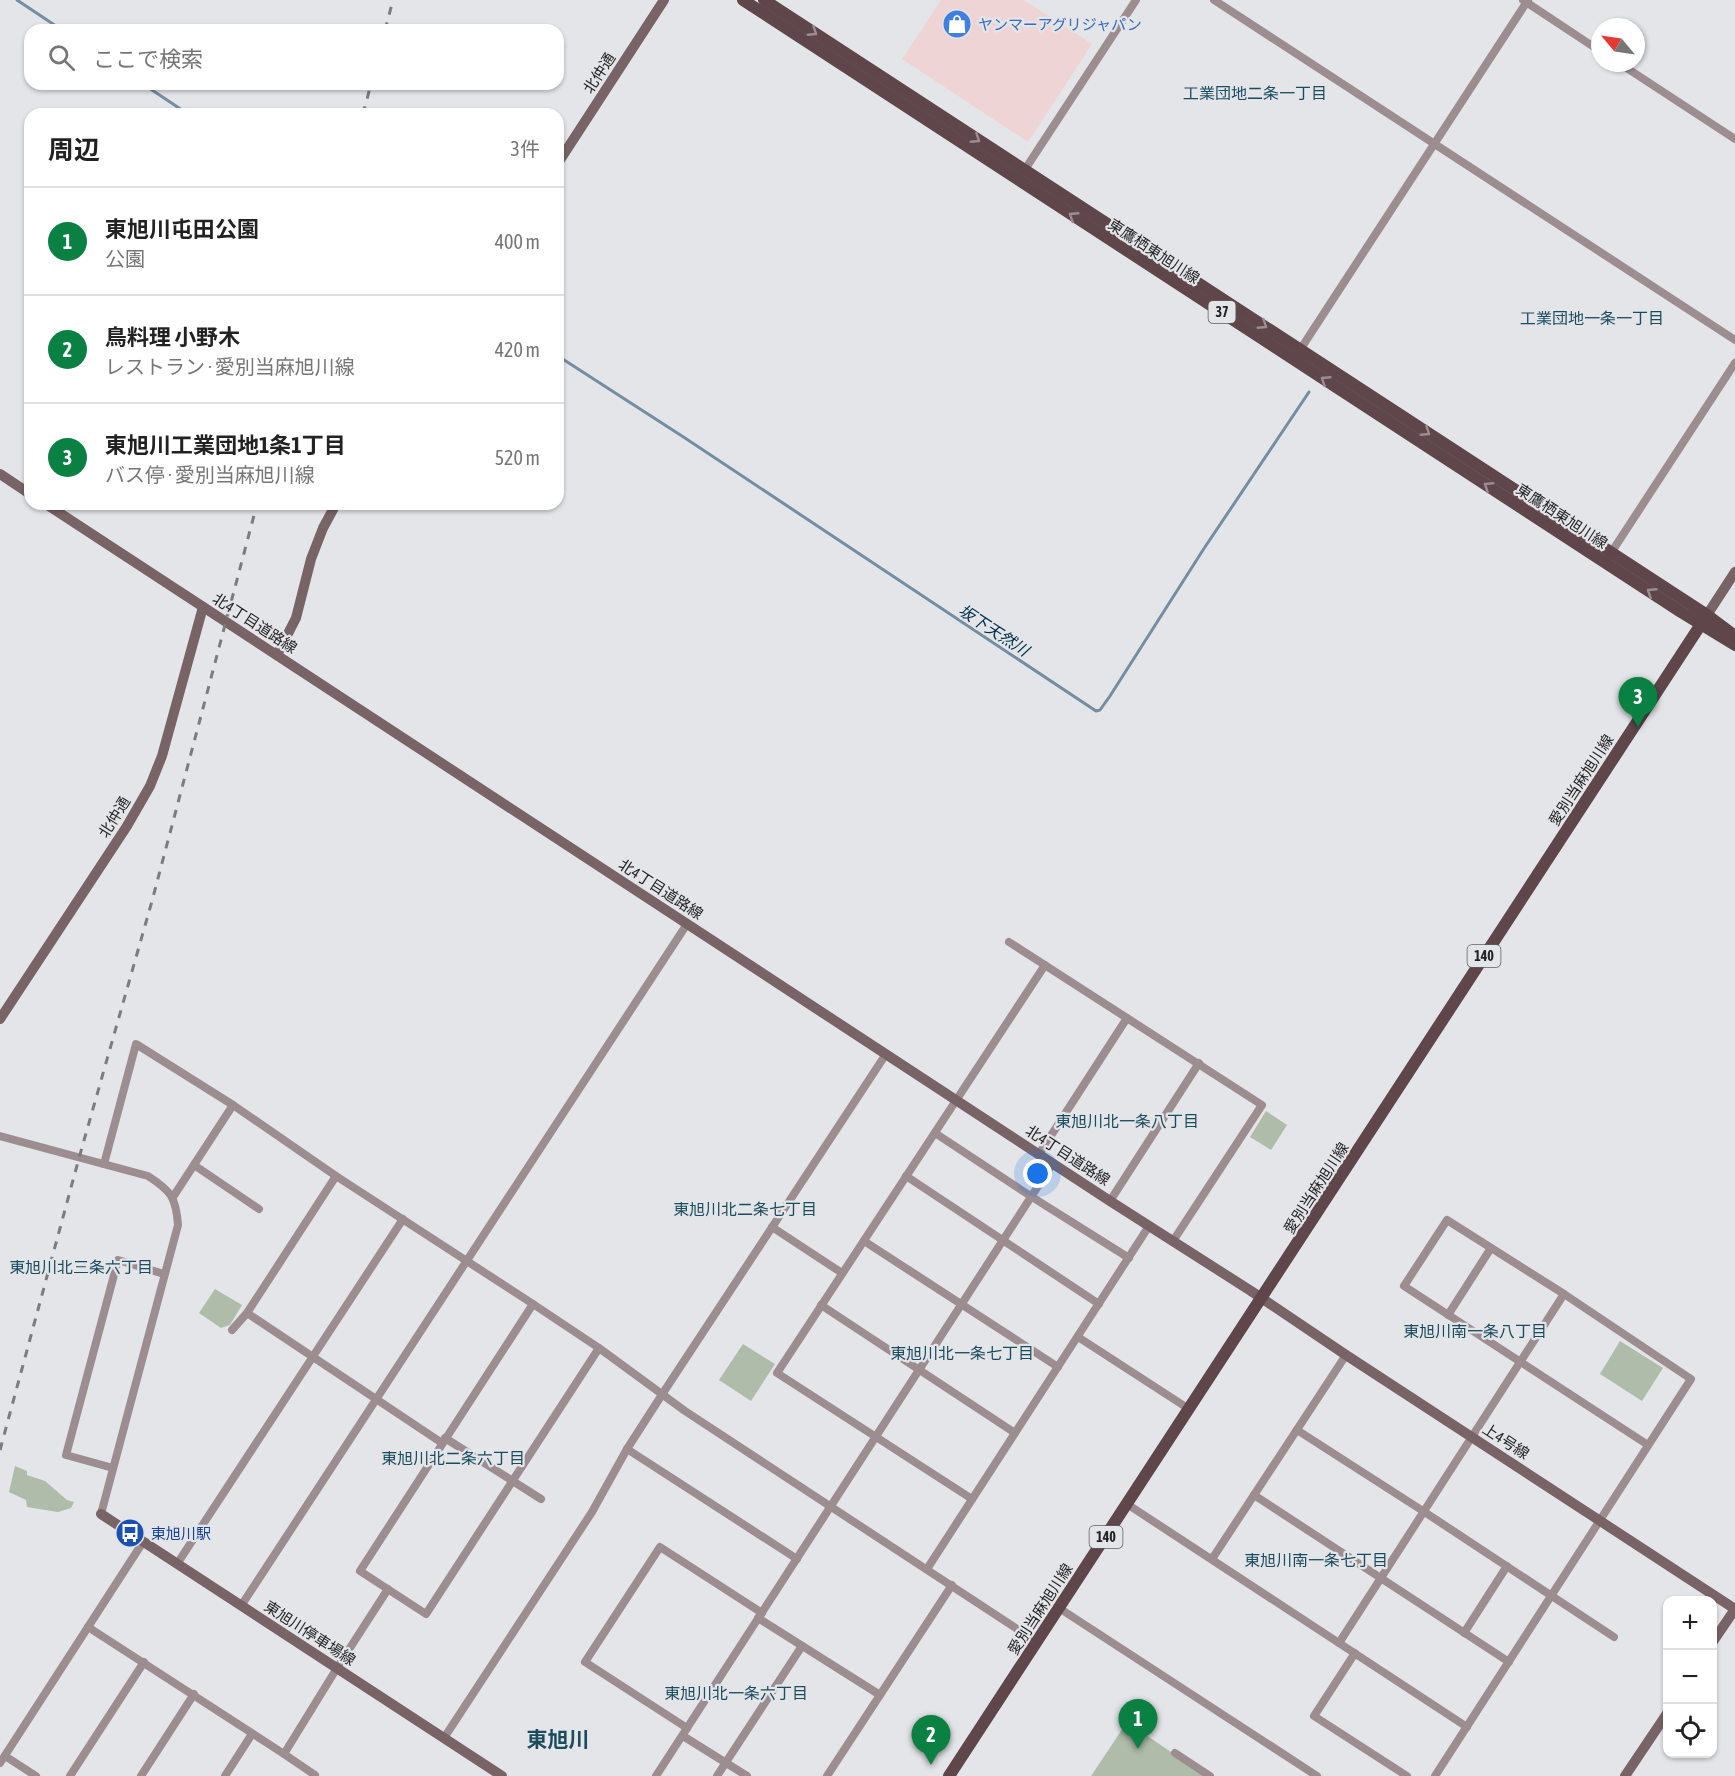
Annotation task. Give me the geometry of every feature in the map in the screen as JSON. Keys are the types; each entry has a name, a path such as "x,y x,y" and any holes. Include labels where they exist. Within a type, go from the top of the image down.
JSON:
{"main road":[{"name":"東鷹栖東旭川線","path":"743,0 1021,175 1704,620"},
{"name":"東鷹栖東旭川線","path":"764,0 1021,175"},
{"name":"37","path":"1704,620 1735,636"},
{"name":"37","path":"1704,620 1735,645"},
{"name":"愛別当麻旭川線","path":"949,1776 1704,620"}],"street":[{"name":"北仲通","path":"564,154 664,0"},
{"path":"1021,175 1136,0"},
{"path":"1214,0 1735,340"},
{"path":"1297,355 1526,1 1591,45"},
{"path":"1633,72 1735,139"},
{"path":"1608,558 1735,363"},
{"path":"0,474 24,490"},
{"name":"北4丁目道路線","path":"54,510 1110,1201 1262,1298"},
{"path":"277,655 296,618 311,559 333,510"},
{"path":"1704,620 1735,572"},
{"name":"北仲通","path":"0,1019 127,826 150,786 162,756 203,607"},
{"path":"241,1605 378,1400 466,1260 687,924"},
{"path":"1009,942 1262,1105 1173,1241"},
{"path":"972,1499 777,1373 1045,965"},
{"path":"1039,1154 1127,1018"},
{"path":"104,1164 136,1044 533,1304 599,1348 685,1411 1037,1642"},
{"path":"444,1738 592,1512 627,1449 886,1054"},
{"path":"1110,1201 1198,1063"},
{"path":"173,1197 232,1105"},
{"path":"935,1133 1129,1258"},
{"path":"0,1136 148,1176 164,1186 173,1197 176,1208 177,1225 101,1514"},
{"path":"656,1776 1053,1163"},
{"path":"194,1165 260,1209"},
{"path":"232,1330 246,1313 336,1176"},
{"path":"906,1176 1099,1304"},
{"path":"177,1564 311,1356 403,1219"},
{"path":"1436,1776 1648,1446 1690,1378 1447,1220 1404,1287 1648,1446"},
{"path":"927,1569 1149,1226"},
{"path":"772,1227 842,1274"},
{"path":"864,1241 1058,1367"},
{"path":"1448,1316 1491,1248"},
{"path":"113,1468 66,1455 72,1432 118,1260 164,1274"},
{"path":"1339,1643 1564,1294"},
{"name":"上4号線","path":"1262,1298 1735,1609"},
{"path":"533,1304 360,1571 426,1614 599,1348"},
{"path":"822,1305 1015,1433"},
{"path":"246,1313 378,1400 541,1499"},
{"path":"1078,1337 1190,1409"},
{"path":"1212,1559 1346,1354"},
{"path":"1297,1430 1614,1637"},
{"path":"627,1449 797,1558"},
{"path":"1254,1495 1509,1662"},
{"path":"1127,1504 1467,1727"},
{"name":"東旭川停車場線","path":"101,1514 502,1776"},
{"path":"0,1763 143,1542"},
{"path":"747,1776 585,1662 660,1547 802,1646 880,1695"},
{"path":"1464,1633 1507,1566"},
{"path":"827,1776 952,1585"},
{"path":"284,1754 388,1589"},
{"path":"1059,1608 1317,1776"},
{"path":"1717,1637 1735,1609"},
{"path":"88,1627 194,1694 314,1776"},
{"path":"717,1776 802,1646"},
{"path":"1355,1653 1314,1716 1407,1776"},
{"path":"70,1776 144,1662"},
{"path":"141,1776 194,1694"},
{"path":"1625,1776 1663,1719"},
{"path":"225,1776 252,1734"},
{"path":"1175,1753 1210,1776"},
{"path":"5,1756 36,1776"}],"shaded area":[{"path":"941,0 1024,0 1092,44 1028,142 902,59"}],"green space":[{"path":"1266,1111 1287,1125 1271,1150 1250,1137"},
{"path":"215,1289 242,1305 230,1325 221,1328 199,1313"},
{"path":"1620,1341 1663,1368 1642,1401 1600,1374"},
{"path":"743,1344 775,1364 751,1401 719,1380"},
{"path":"15,1466 27,1471 27,1475 45,1481 67,1500 74,1502 71,1508 58,1512 27,1507 26,1500 9,1492"},
{"path":"1127,1722 1206,1776 1091,1776"}],"waterway":[{"name":"坂下天然川","path":"17,0 53,24"},
{"name":"坂下天然川","path":"152,90 179,108"},
{"name":"坂下天然川","path":"564,360 1096,711 1100,710 1110,696 1203,550 1309,392"}],"railway":[{"path":"387,24 393,0"},
{"path":"365,108 369,90"},
{"path":"0,1450 152,901 255,510"}],"place":[{"name":"ヤンマーアグリジャパン","path":"957,24"},
{"name":"東旭川工業団地1条1丁目","path":"1638,727"},
{"name":"東旭川駅","path":"130,1533"},
{"name":"東旭川屯田公園","path":"1138,1749"},
{"name":"鳥料理 小野木","path":"931,1765"}],"district":[{"name":"工業団地二条一丁目","path":"1255,93"},
{"name":"工業団地一条一丁目","path":"1592,318"},
{"name":"東旭川北一条八丁目","path":"1127,1121"},
{"name":"東旭川北二条七丁目","path":"745,1209"},
{"name":"東旭川北三条六丁目","path":"81,1267"},
{"name":"東旭川南一条八丁目","path":"1475,1331"},
{"name":"東旭川北一条七丁目","path":"962,1353"},
{"name":"東旭川北二条六丁目","path":"453,1458"},
{"name":"東旭川南一条七丁目","path":"1316,1560"},
{"name":"東旭川北一条六丁目","path":"736,1693"},
{"name":"東旭川","path":"558,1739"}]}
